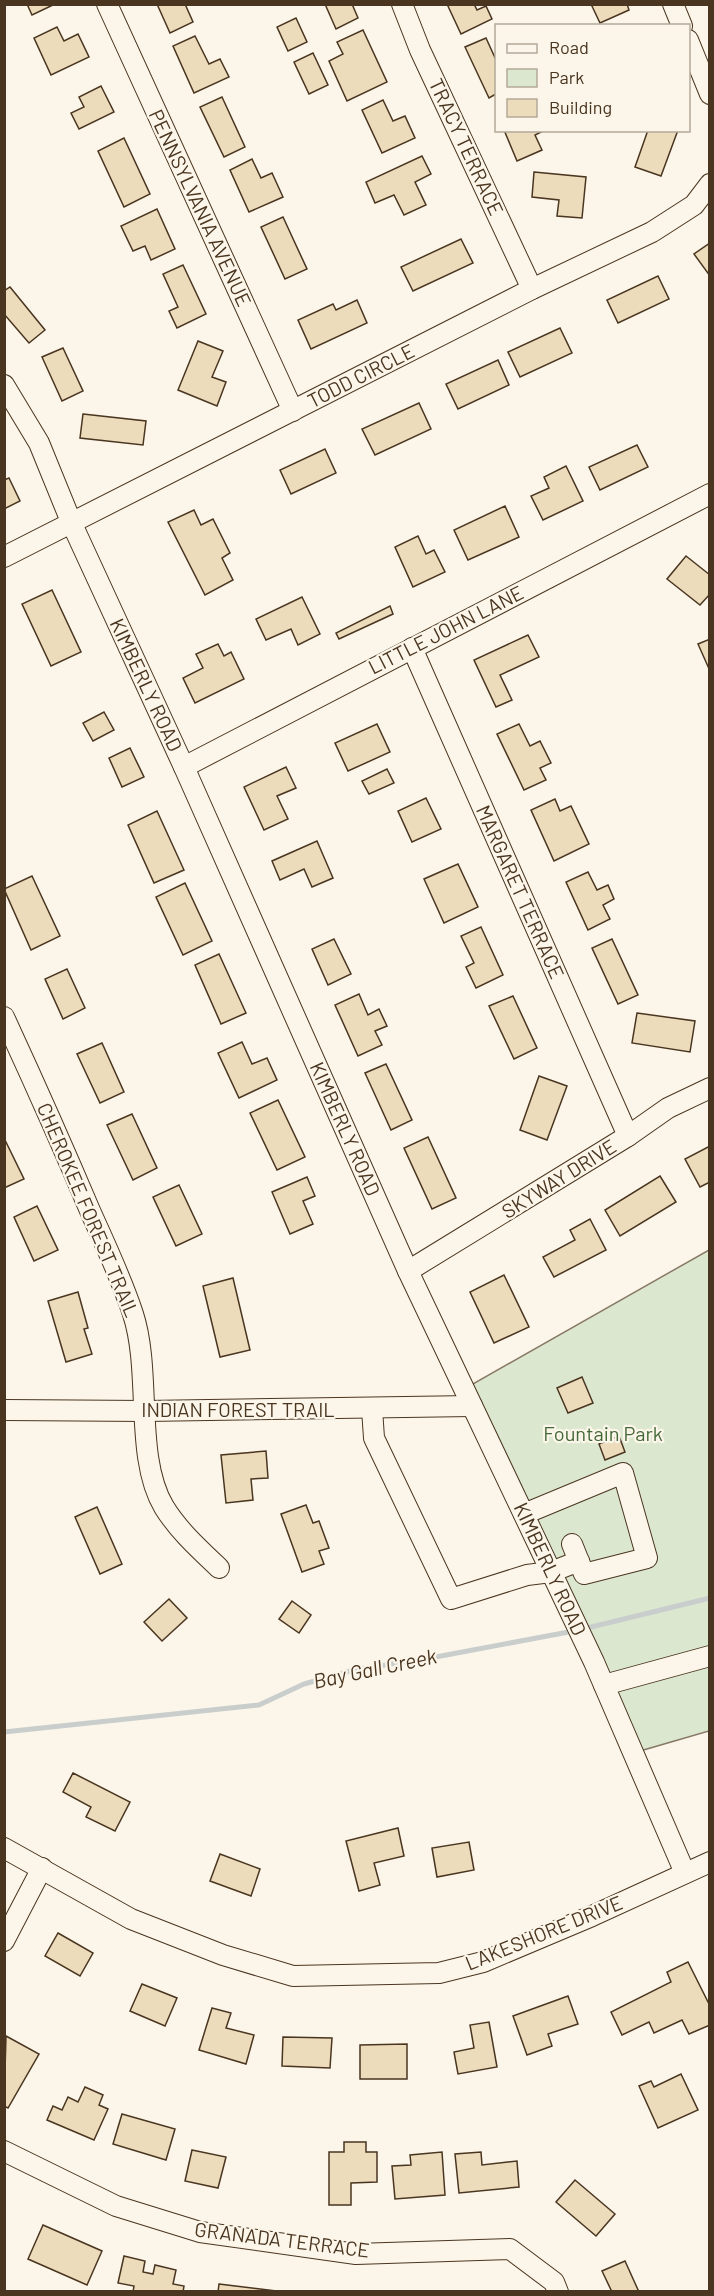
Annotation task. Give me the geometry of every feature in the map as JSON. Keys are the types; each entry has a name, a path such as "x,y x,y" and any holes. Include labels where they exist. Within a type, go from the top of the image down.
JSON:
{"street":[{"name":"PENNSYLVANIA AVENUE","path":"107,4 292,411"},
{"name":"TRACY TERRACE","path":"402,4 420,50 532,290"},
{"path":"673,4 681,24"},
{"path":"690,45 710,94"},
{"name":"TODD CIRCLE","path":"4,557 532,290 652,232 694,205 710,184"},
{"name":"KIMBERLY ROAD","path":"4,386 39,442 72,524 184,767 408,1271 594,1662 685,1873"},
{"name":"LITTLE JOHN LANE","path":"184,767 710,494"},
{"name":"MARGARET TERRACE","path":"412,648 628,1136"},
{"name":"CHEROKEE FOREST TRAIL","path":"4,1017 128,1298 134,1318 146,1411 150,1471 163,1506 184,1534 219,1568"},
{"name":"SKYWAY DRIVE","path":"408,1271 628,1136 669,1108 710,1088"},
{"name":"INDIAN FOREST TRAIL","path":"4,1410 146,1411 472,1406"},
{"path":"372,1409 375,1438 451,1599 527,1575 551,1572 576,1553 584,1574 647,1558 623,1473 524,1514"},
{"path":"604,1685 710,1656"},
{"name":"LAKESHORE DRIVE","path":"4,1848 131,1919 223,1955 293,1976 439,1972 483,1962 592,1916 710,1862"},
{"path":"4,1941 42,1868"},
{"name":"GRANADA TERRACE","path":"4,2151 116,2206 200,2232 356,2254 510,2249 554,2282 558,2292"}],"green space":[{"name":"Fountain Park","path":"709,1250 709,1731 633,1753 464,1389"}],"building":[{"path":"27,4 55,4 32,15"},
{"path":"157,4 185,4 193,22 170,33"},
{"path":"325,4 352,4 358,18 336,29"},
{"path":"447,4 474,4 477,10 486,6 492,19 461,34"},
{"path":"591,4 627,4 629,10 600,23"},
{"path":"296,18 307,42 288,51 277,27"},
{"path":"57,27 64,41 78,34 89,57 51,75 34,38"},
{"path":"363,30 387,82 347,101 329,61 343,54 337,42"},
{"path":"195,36 209,64 220,59 229,77 194,93 173,46"},
{"path":"486,38 495,58 495,95 489,98 465,47"},
{"path":"313,53 328,85 309,94 294,62"},
{"path":"101,86 114,112 79,129 71,113 84,107 79,97"},
{"path":"222,97 245,147 224,157 200,107"},
{"path":"383,100 393,121 405,116 415,138 382,153 362,110"},
{"path":"505,132 541,132 535,135 542,150 517,161"},
{"path":"647,132 677,132 661,176 635,167"},
{"path":"124,138 150,194 124,207 98,151"},
{"path":"422,156 431,174 415,182 426,205 404,215 394,195 375,203 366,182"},
{"path":"252,159 261,178 272,173 283,197 249,212 230,170"},
{"path":"534,172 586,177 582,218 557,216 559,200 532,197"},
{"path":"157,209 175,249 151,260 145,246 133,251 121,226"},
{"path":"283,217 307,269 285,279 261,227"},
{"path":"461,239 473,263 413,291 401,267"},
{"path":"710,243 710,276 694,254"},
{"path":"183,265 206,314 177,328 169,311 178,307 163,274"},
{"path":"658,276 669,299 618,323 607,300"},
{"path":"10,287 45,330 29,343 4,314 4,291"},
{"path":"357,300 367,323 311,349 298,320 333,304 336,310"},
{"path":"560,328 572,353 520,377 508,352"},
{"path":"198,341 223,351 212,377 226,382 217,406 178,390"},
{"path":"63,348 83,391 62,401 42,357"},
{"path":"498,360 509,385 458,409 446,384"},
{"path":"419,403 431,429 375,455 362,429"},
{"path":"83,414 146,421 143,445 80,438"},
{"path":"637,445 648,467 600,490 589,467"},
{"path":"325,449 336,473 291,494 280,470"},
{"path":"566,466 583,501 543,520 531,496 549,488 544,477"},
{"path":"9,478 20,501 4,509 4,480"},
{"path":"505,506 519,537 468,560 454,530"},
{"path":"194,510 201,525 213,519 230,553 222,558 233,580 205,595 168,522"},
{"path":"418,536 426,554 434,550 445,572 413,587 395,547"},
{"path":"686,556 710,575 710,594 700,605 667,579"},
{"path":"52,590 81,652 51,666 22,604"},
{"path":"302,597 320,634 298,645 291,629 266,640 256,619"},
{"path":"390,606 393,614 339,639 336,633"},
{"path":"528,635 539,657 500,675 512,700 496,707 474,660"},
{"path":"710,639 710,671 698,644"},
{"path":"218,644 224,656 231,652 244,679 195,703 183,678 203,668 196,654"},
{"path":"104,712 114,730 93,741 83,723"},
{"path":"377,724 390,752 348,771 335,743"},
{"path":"519,724 530,746 540,741 551,763 540,768 546,780 524,790 497,734"},
{"path":"130,748 144,777 122,787 109,758"},
{"path":"286,767 296,788 277,796 288,819 264,830 244,787"},
{"path":"387,769 394,783 369,794 362,781"},
{"path":"426,798 441,829 412,842 398,811"},
{"path":"555,799 560,811 571,806 589,844 554,861 531,810"},
{"path":"157,811 184,870 154,883 128,825"},
{"path":"317,841 333,878 312,887 304,869 280,880 272,861"},
{"path":"458,864 478,907 444,923 424,879"},
{"path":"588,872 597,890 608,885 614,899 603,905 610,919 588,930 566,882"},
{"path":"32,876 60,936 31,950 4,889"},
{"path":"185,883 212,941 183,955 156,897"},
{"path":"481,927 503,975 476,988 466,967 474,963 461,936"},
{"path":"334,939 351,974 328,985 312,949"},
{"path":"612,939 638,995 618,1004 592,948"},
{"path":"219,954 246,1013 221,1024 195,965"},
{"path":"67,969 85,1008 63,1019 45,979"},
{"path":"359,994 368,1015 379,1009 387,1026 375,1031 382,1045 358,1056 335,1005"},
{"path":"513,996 537,1048 514,1059 489,1006"},
{"path":"637,1013 695,1021 690,1052 632,1043"},
{"path":"242,1042 252,1064 267,1058 277,1080 239,1098 218,1053"},
{"path":"102,1043 124,1092 100,1103 77,1054"},
{"path":"386,1064 412,1120 391,1130 365,1073"},
{"path":"539,1076 567,1086 547,1140 520,1130"},
{"path":"278,1100 305,1157 277,1170 250,1113"},
{"path":"132,1114 157,1168 133,1180 107,1125"},
{"path":"428,1137 456,1198 432,1209 404,1148"},
{"path":"4,1138 24,1179 4,1188"},
{"path":"710,1146 710,1182 700,1187 685,1159"},
{"path":"660,1176 676,1202 620,1236 605,1210"},
{"path":"307,1177 315,1196 303,1201 313,1224 290,1234 272,1192"},
{"path":"179,1185 202,1234 176,1246 153,1197"},
{"path":"37,1206 58,1250 34,1261 14,1217"},
{"path":"590,1219 606,1250 554,1277 543,1257 575,1240 570,1230"},
{"path":"504,1275 529,1327 494,1343 470,1292"},
{"path":"233,1278 250,1350 220,1357 203,1286"},
{"path":"78,1292 88,1328 84,1329 92,1354 66,1362 48,1301"},
{"path":"582,1377 593,1403 568,1413 557,1388"},
{"path":"619,1436 625,1452 605,1460 599,1444"},
{"path":"266,1451 268,1478 251,1479 253,1500 226,1503 221,1455"},
{"path":"306,1505 313,1523 319,1521 329,1548 319,1551 324,1564 302,1572 281,1514"},
{"path":"97,1507 122,1564 100,1574 75,1517"},
{"path":"169,1599 187,1618 162,1641 144,1622"},
{"path":"292,1601 311,1615 299,1633 279,1619"},
{"path":"73,1773 130,1802 115,1831 86,1817 91,1807 63,1792"},
{"path":"398,1828 404,1856 374,1863 380,1885 359,1891 346,1841"},
{"path":"469,1842 474,1870 437,1877 432,1848"},
{"path":"220,1854 260,1869 251,1896 210,1881"},
{"path":"58,1933 93,1953 80,1976 45,1956"},
{"path":"688,1962 710,2006 710,2025 689,2034 682,2020 654,2033 649,2022 622,2035 611,2012 671,1982 667,1972"},
{"path":"142,1984 177,1998 165,2026 130,2011"},
{"path":"568,1996 578,2024 548,2034 552,2046 527,2055 513,2016"},
{"path":"212,2008 231,2013 226,2028 254,2035 246,2064 199,2050"},
{"path":"489,2022 497,2067 458,2074 454,2052 474,2048 470,2025"},
{"path":"6,2036 39,2054 8,2108 4,2106"},
{"path":"283,2037 332,2038 330,2068 282,2066"},
{"path":"407,2044 407,2079 360,2079 360,2045"},
{"path":"681,2074 698,2110 658,2128 639,2086 651,2081 654,2087"},
{"path":"85,2087 103,2095 99,2105 108,2109 94,2140 47,2120 53,2106 62,2110 68,2097 78,2102"},
{"path":"122,2114 175,2129 166,2160 113,2144"},
{"path":"344,2142 366,2142 366,2152 377,2152 377,2182 351,2183 351,2205 329,2205 329,2152 344,2152"},
{"path":"192,2150 226,2157 218,2188 185,2181"},
{"path":"442,2152 445,2195 395,2199 392,2166 411,2165 410,2155"},
{"path":"481,2152 482,2165 517,2161 519,2187 459,2193 455,2154"},
{"path":"575,2180 615,2214 596,2236 556,2202"},
{"path":"43,2225 102,2251 87,2285 28,2259"},
{"path":"124,2256 145,2261 143,2272 153,2274 155,2265 176,2270 173,2284 184,2286 183,2292 133,2292 134,2286 118,2283"},
{"path":"625,2261 639,2292 612,2292 602,2271"},
{"path":"219,2284 276,2291 276,2292 218,2292"}],"waterway":[{"name":"Bay Gall Creek","path":"583,1629 710,1598"},
{"name":"Bay Gall Creek","path":"4,1732 259,1705 304,1684 354,1670 574,1631"}]}
